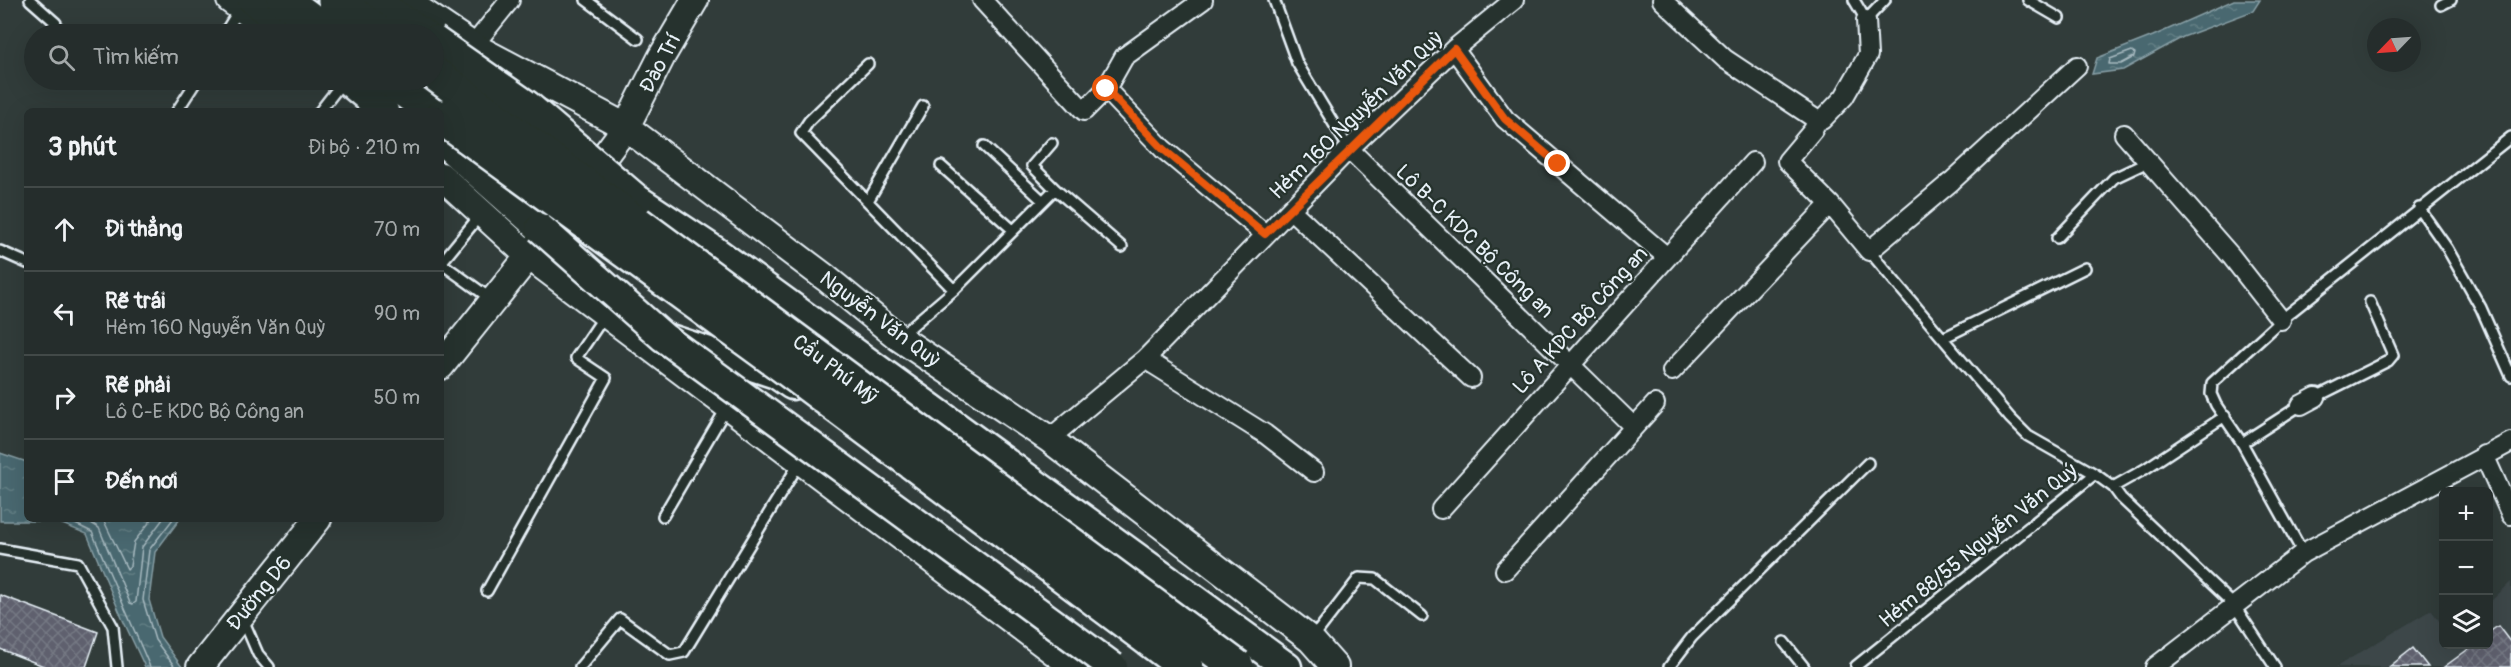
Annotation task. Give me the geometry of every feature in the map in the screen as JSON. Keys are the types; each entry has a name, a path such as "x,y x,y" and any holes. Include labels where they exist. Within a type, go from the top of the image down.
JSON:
{"highway":[{"path":"283,0 316,24"},
{"path":"336,0 368,24"},
{"name":"Cầu Phú Mỹ","path":"444,80 1237,667"},
{"path":"404,90 429,108"},
{"name":"Cầu Phú Mỹ","path":"444,119 783,366 1186,667"}],"main road":[{"path":"283,0 311,24"},
{"path":"336,0 374,24"},
{"path":"375,0 410,24"},
{"path":"240,3 277,24"},
{"name":"Cầu Phú Mỹ","path":"444,47 527,105 638,200"},
{"name":"Cầu Phú Mỹ","path":"444,70 714,250 1287,667"},
{"path":"354,90 380,108"},
{"path":"384,90 405,108"},
{"name":"Cầu Phú Mỹ","path":"444,143 663,337 1113,667"},
{"name":"Cầu Phú Mỹ","path":"444,163 477,191 540,228"},
{"name":"Cầu Phú Mỹ","path":"773,293 831,350 1260,667"},
{"name":"Cầu Phú Mỹ","path":"663,337 776,374 1174,667"}],"street":[{"name":"Nguyễn Văn Quỳ","path":"405,0 440,24"},
{"path":"473,46 510,0"},
{"name":"Đào Trí","path":"529,256 626,127 662,56 695,0"},
{"path":"982,0 1084,111 1106,89 1124,57 1203,0"},
{"name":"Hẻm 160 Nguyễn Văn Quỳ","path":"1049,439 1145,359 1349,149 1454,49 1514,0"},
{"path":"1662,0 1725,59 1817,120 1822,120 1844,97 1868,55 1866,20"},
{"path":"240,3 264,24"},
{"name":"Nguyễn Văn Quỳ","path":"444,26 473,46 626,127 826,278 898,337 1049,439 1311,640 1335,667"},
{"path":"1454,49 1505,119 1668,257"},
{"path":"1817,120 1813,130 1787,161 1830,204 1869,251 1952,181 2077,66"},
{"path":"1106,89 1171,156 1265,234"},
{"path":"350,90 367,108"},
{"path":"2124,134 2231,256 2281,320"},
{"name":"Lô B-C KDC Bộ Công an","path":"1349,149 1634,427"},
{"name":"Lô A KDC Bộ Công an","path":"1441,509 1753,162"},
{"path":"444,179 529,256 1072,666"},
{"path":"1672,371 1830,204"},
{"path":"1291,210 1471,378"},
{"path":"444,362 529,256"},
{"path":"1145,359 1265,434 1314,472"},
{"path":"1505,570 1655,404"},
{"path":"2155,667 2303,553 2511,442"},
{"path":"2484,455 2511,514"},
{"name":"Đường D6","path":"204,661 316,522"}],"lane":[{"path":"30,0 56,24"},
{"path":"586,0 638,39"},
{"path":"1274,0 1297,63 1349,149"},
{"path":"1854,0 1866,20 1885,0"},
{"path":"2028,0 2059,18"},
{"path":"2441,5 2451,0"},
{"path":"229,24 240,3"},
{"path":"868,64 809,121 801,133 954,290"},
{"path":"179,108 191,90"},
{"path":"322,108 335,90"},
{"path":"868,201 922,106"},
{"path":"2303,553 2242,443 2211,394 2212,382 2281,320 2511,137"},
{"path":"1052,143 1032,166 1122,247"},
{"path":"984,146 1042,201"},
{"path":"2057,238 2114,178 2148,162"},
{"path":"941,166 1014,230"},
{"path":"898,337 954,290 1055,189"},
{"path":"2419,208 2447,248 2481,308 2511,375"},
{"path":"444,259 482,213"},
{"path":"0,251 24,261"},
{"name":"Hẻm 88/55 Nguyễn Văn Quý","path":"1856,666 2096,474 2028,436 1869,251"},
{"path":"444,265 493,300"},
{"path":"1943,338 2085,268"},
{"path":"2242,443 2308,401 2388,361 2393,356 2370,302"},
{"path":"488,591 606,378 576,358 606,313"},
{"path":"663,516 729,405"},
{"path":"2113,487 2145,469 2225,416"},
{"path":"580,667 620,619 670,655 684,652 801,460"},
{"path":"1669,667 1692,637 1868,462"},
{"path":"2096,474 2113,487 2121,498 2234,605 2276,667"},
{"path":"0,549 78,563 113,627 117,667"},
{"path":"1311,640 1359,578 1375,579 1422,616"},
{"path":"241,615 258,654 269,667"},
{"path":"1784,642 1804,667"}],"shaded area":[{"path":"2511,582 2511,667 2336,667 2431,610 2439,621 2439,649 2493,649 2493,599"}],"water":[{"path":"2234,0 2260,0 2253,11 2183,37 2123,70 2092,74 2097,58"},
{"path":"0,453 24,461 24,521 0,521"},
{"path":"57,522 178,522 155,552 149,600 160,637 182,667 145,667 87,534"}],"building":[{"path":"0,595 98,632 86,667 46,667 0,649"},
{"path":"2498,626 2511,643 2511,667 2444,667 2469,649 2493,649 2493,630"},
{"path":"2413,648 2428,667 2389,667"}],"route":[{"path":"1106,89 1186,170 1265,234 1349,149 1454,49 1505,119 1558,164"}]}
